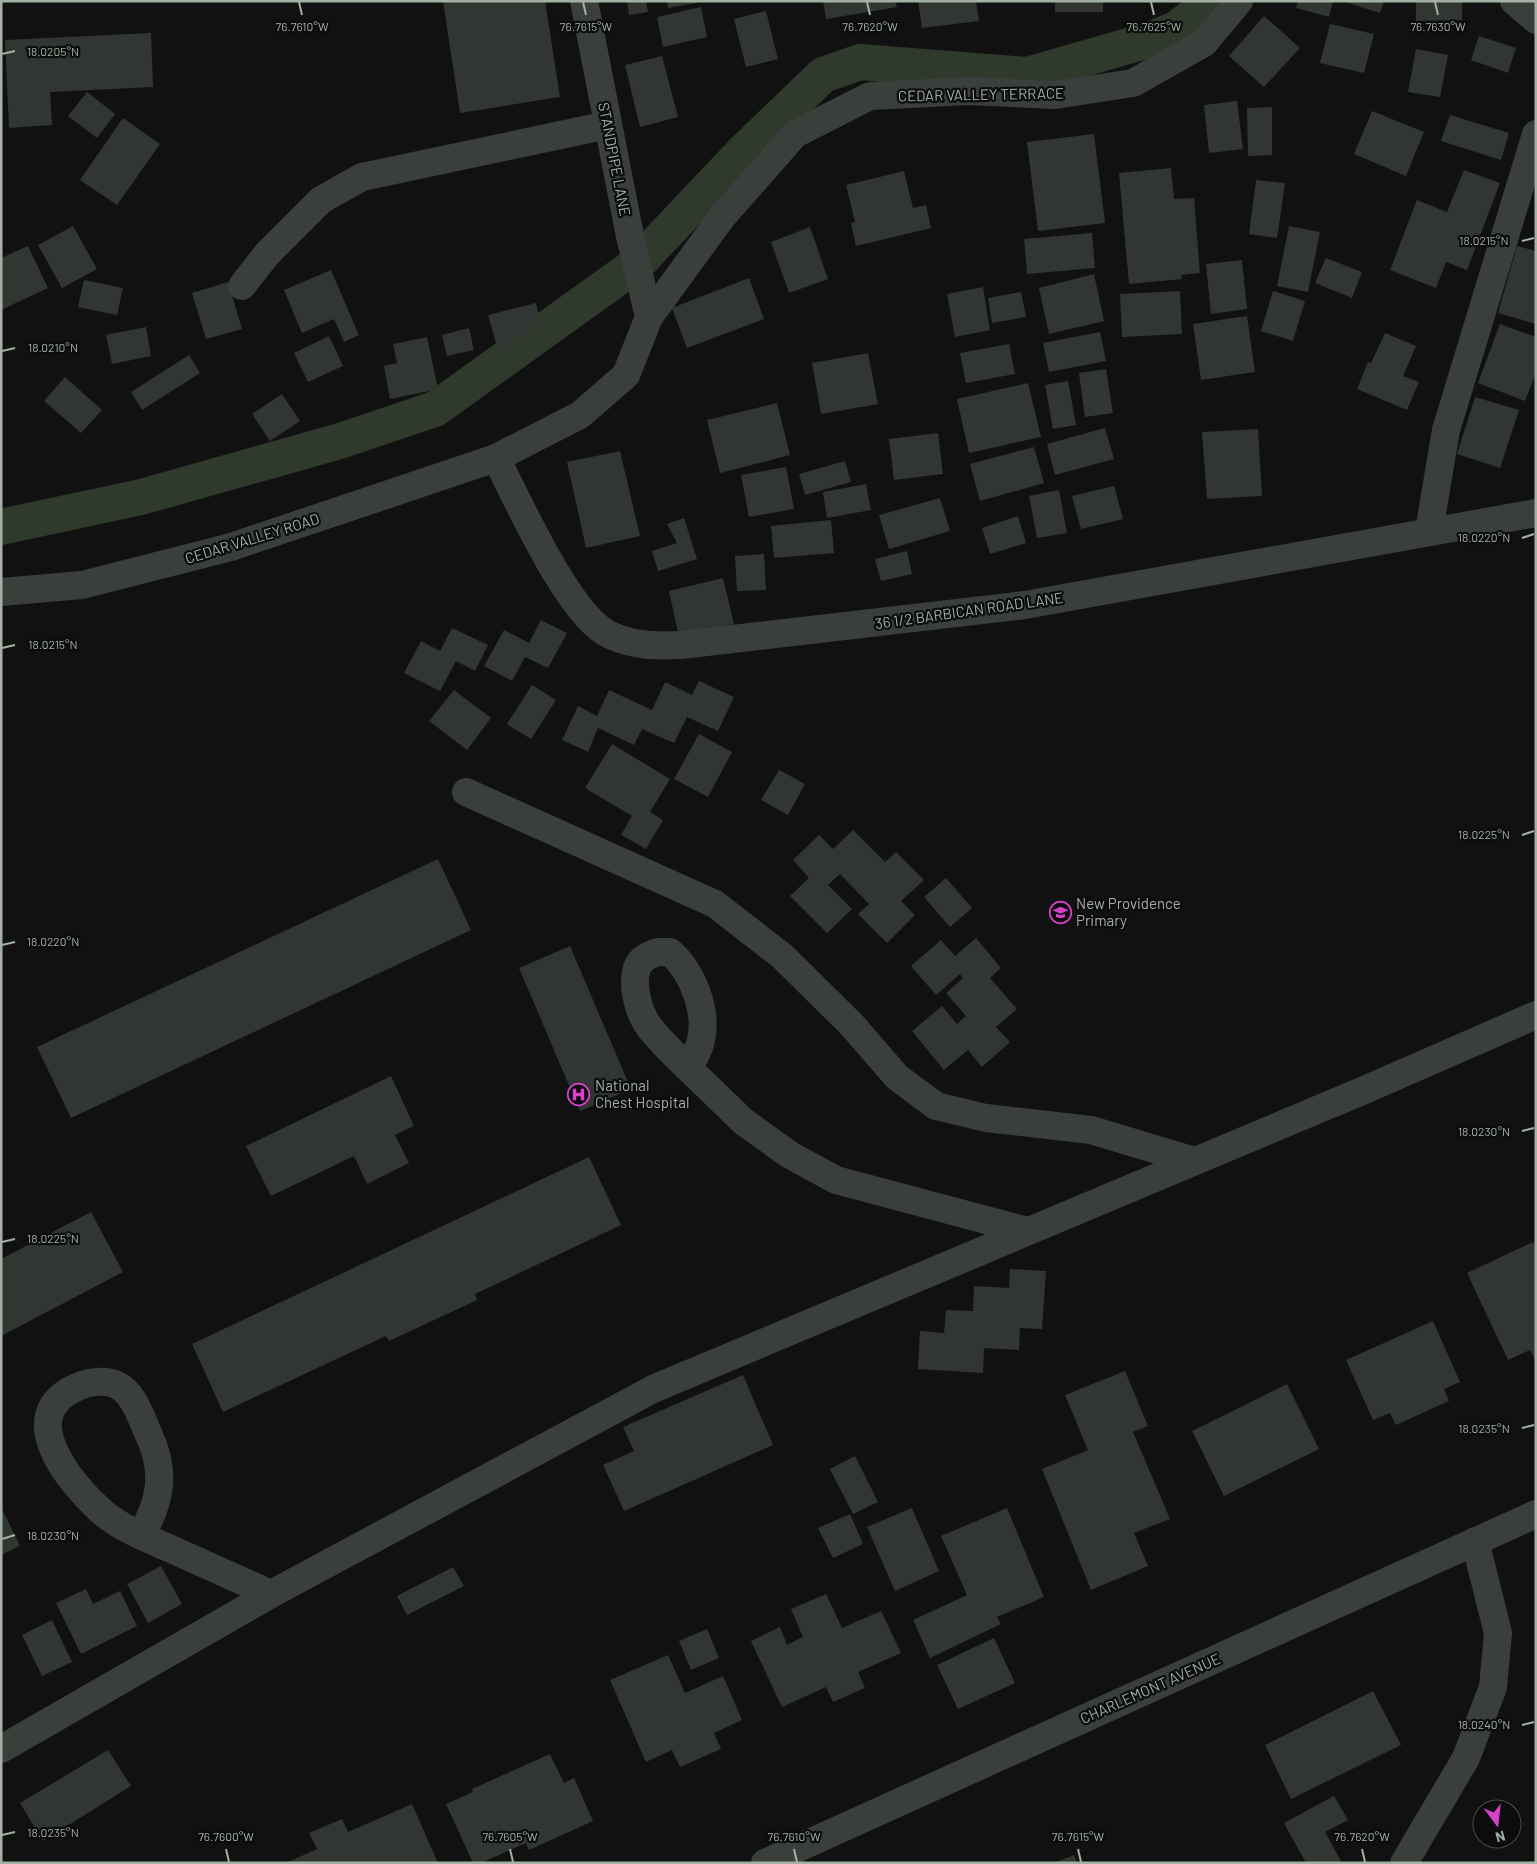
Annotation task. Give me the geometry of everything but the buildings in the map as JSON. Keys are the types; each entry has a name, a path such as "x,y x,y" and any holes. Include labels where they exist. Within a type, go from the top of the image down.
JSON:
{"street":[{"name":"STANDPIPE LANE","path":"584,1 630,236 649,317"},
{"name":"CEDAR VALLEY TERRACE","path":"496,458 580,416 626,375 649,317 722,217 795,134 870,96 969,91 1055,95 1133,83 1204,42 1239,1"},
{"path":"1514,1 1536,20"},
{"path":"242,286 267,254 321,200 362,177 608,125"},
{"path":"1429,531 1446,430 1536,134"},
{"name":"36 1/2 BARBICAN ROAD LANE","path":"496,458 556,573 580,609 608,634 645,646 681,645 1025,604 1536,513"},
{"name":"CEDAR VALLEY ROAD","path":"1,592 82,585 231,547 496,458"},
{"path":"466,792 715,904 782,956 852,1025 897,1077 936,1106 986,1118 1091,1130 1194,1161"},
{"path":"1,1749 271,1594 653,1389 1362,1091 1536,1015"},
{"path":"688,1068 744,1122 790,1155 836,1180 1027,1231"},
{"path":"141,1535 154,1514 160,1491 159,1464 138,1412 128,1395 118,1385 103,1381 82,1384 66,1392 54,1404 49,1419 49,1434 55,1457 75,1485 103,1513 141,1535 271,1594"},
{"name":"CHARLEMONT AVENUE","path":"765,1863 1536,1514"},
{"path":"1404,1863 1466,1758 1492,1687 1498,1633 1476,1540"}],"waterway":[{"path":"1,527 141,497 340,441 435,409 637,264 745,150 823,75 860,62 1027,75 1149,40 1176,29 1213,1"}],"place":[{"name":"New Providence Primary","path":"1060,912"},
{"name":"National Chest Hospital","path":"579,1094"}]}
